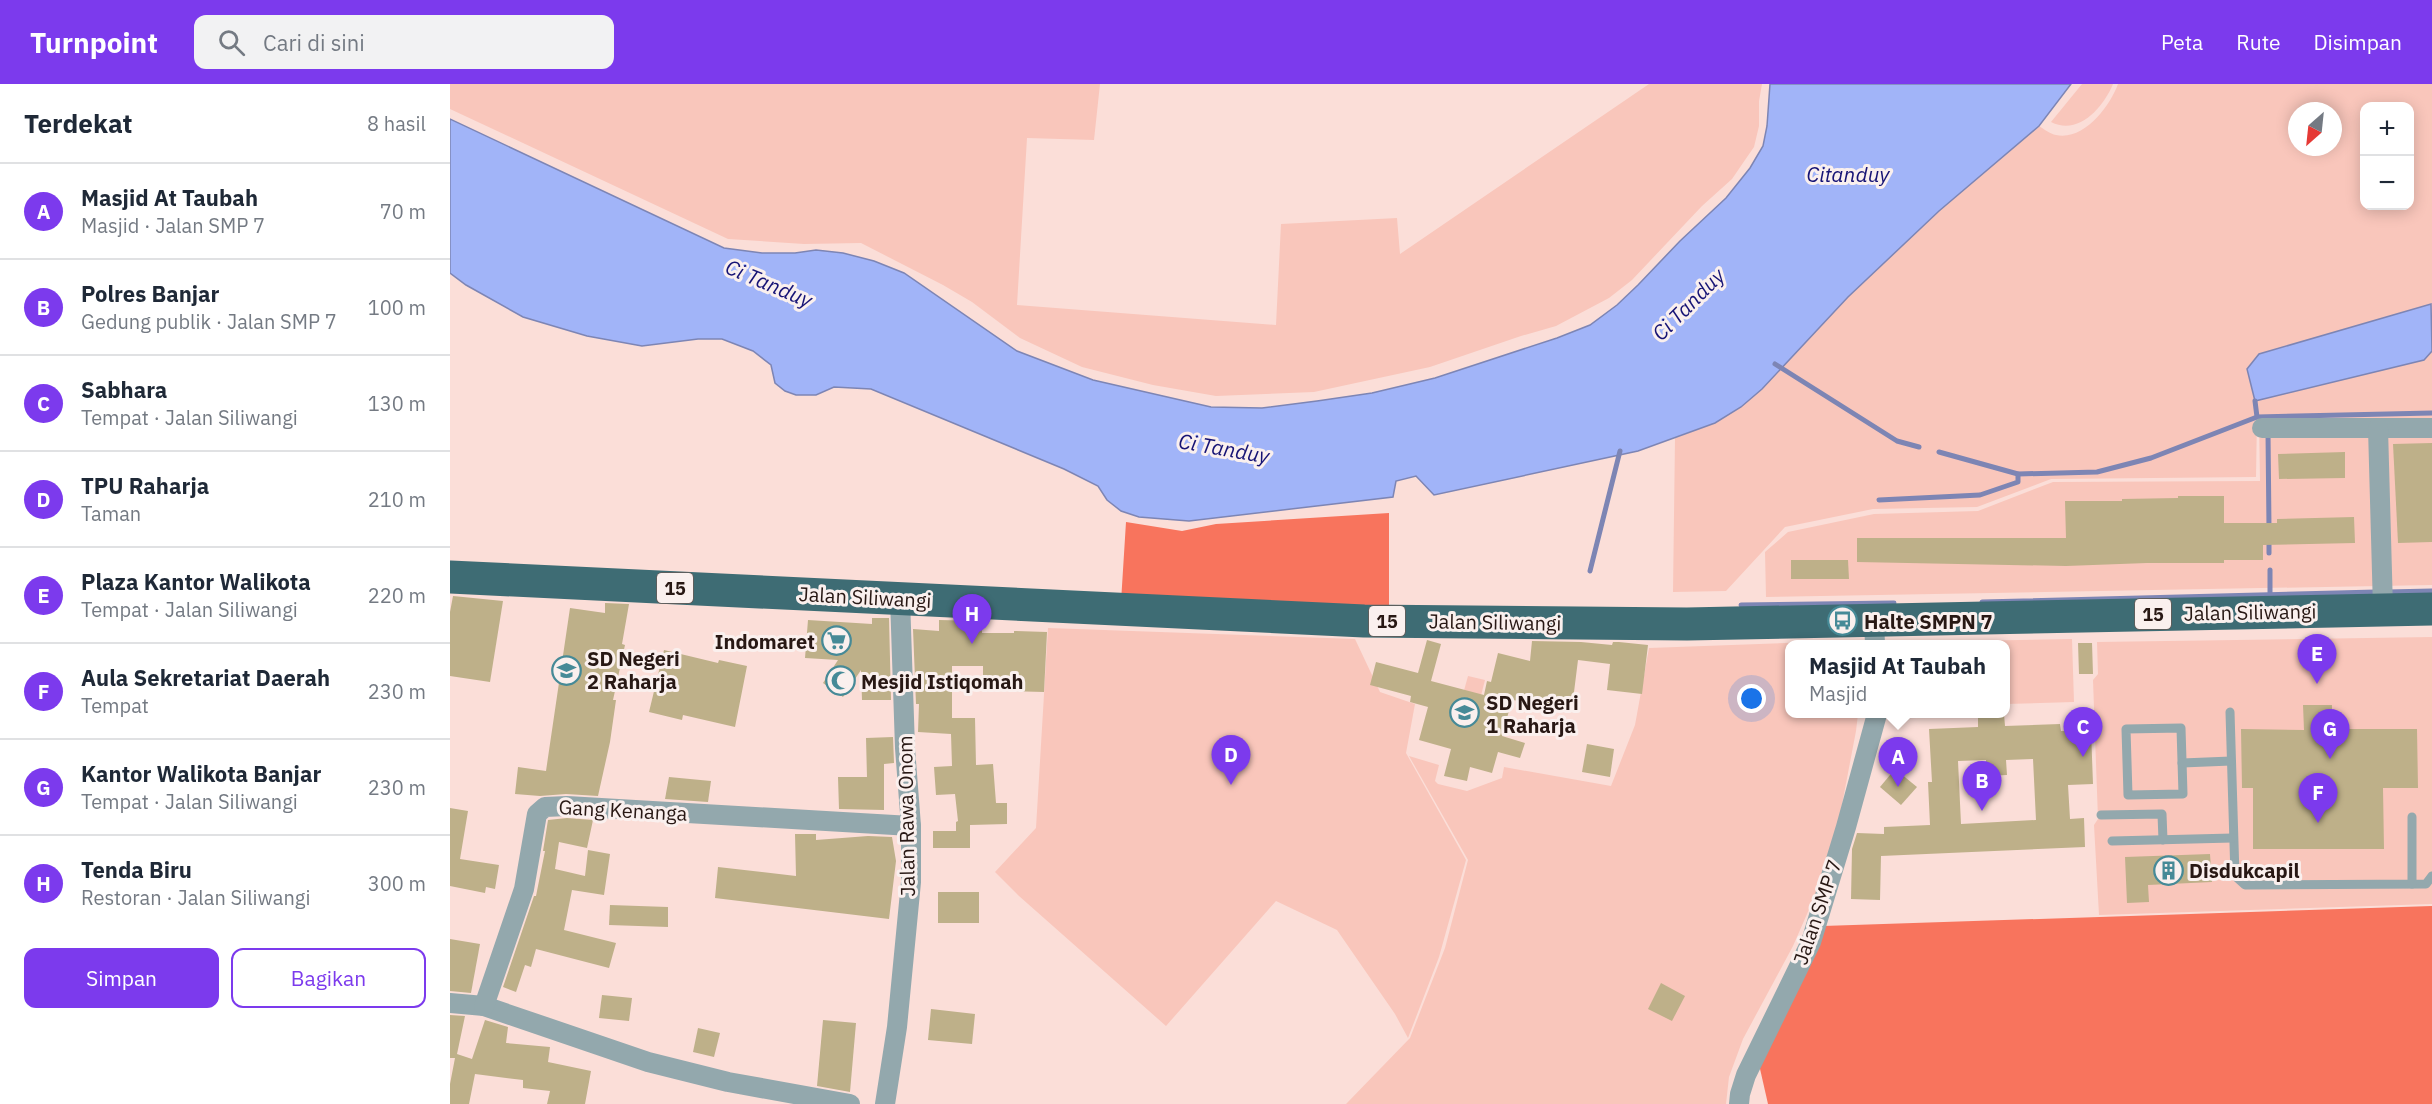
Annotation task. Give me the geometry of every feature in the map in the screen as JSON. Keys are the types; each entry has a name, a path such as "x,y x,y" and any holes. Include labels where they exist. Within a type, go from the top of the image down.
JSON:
{"highway":[{"name":"Jalan Siliwangi","path":"450,577 1364,621 1687,624 1888,629 2383,609 2432,609"}],"street":[{"path":"2378,428 2383,609"},
{"path":"2262,429 2432,428"},
{"name":"Jalan Rawa Onom","path":"885,1104 897,1027 911,882 911,826 905,748 900,598"},
{"name":"Jalan SMP 7","path":"1739,1104 1746,1075 1811,942 1876,718"},
{"name":"Gang Kenanga","path":"484,1006 519,906 530,863 537,814 545,807 567,806 911,826"},
{"path":"450,1003 484,1006 648,1062 728,1082 850,1104"}],"lane":[{"path":"2230,712 2235,876 2245,885 2426,884 2432,876"},
{"path":"2181,728 2183,794 2161,795 2128,795 2126,729 2181,728"},
{"path":"2182,763 2231,761"},
{"path":"2161,795 2163,840"},
{"path":"2101,815 2162,814"},
{"path":"2412,817 2412,884"},
{"path":"2112,841 2233,838"}],"shaded area":[{"path":"450,84 1100,84 1094,140 1027,138 1017,305 1276,325 1281,224 1397,218 1400,254 1649,84 1762,84 1759,126 1754,147 1732,179 1702,206 1632,280 1609,298 1556,326 1430,367 1314,392 1216,396 1153,385 1082,367 1020,338 972,302 861,243 804,244 728,239 450,109"},
{"path":"2082,84 2113,84 2103,102 2080,122 2061,125 2051,122"},
{"path":"2118,84 2432,84 2432,413 2257,417 2256,477 2051,479 1977,507 1873,509 1785,527 1726,591 1673,592 1675,438 1715,423 1741,407 1848,297 1939,211 2039,126 2056,135 2076,133 2095,120 2109,102"},
{"path":"2432,415 2432,585 1766,597 1765,552 1788,532 1874,514 1978,511 2053,482 2260,481 2259,419"},
{"path":"1389,513 1389,612 1121,602 1126,522 1182,531 1216,524"},
{"path":"1048,628 1355,639 1380,692 1415,704 1406,753 1466,860 1439,957 1408,1038 1395,1014 1337,930 1276,901 1166,1026 995,872 1036,828"},
{"path":"2432,637 2432,904 2099,915 2094,825 2098,819 2093,680 2098,674 2097,642"},
{"path":"2072,639 2074,702 2010,704 2010,640"},
{"path":"1785,643 1785,718 1858,718 1832,857 1793,946 1743,1039 1729,1077 1726,1104 1346,1104 1410,1038 1445,948 1468,860 1409,756 1439,765 1435,781 1438,784 1467,791 1502,778 1504,767 1611,786 1635,725 1649,648"},
{"path":"1468,676 1485,680 1467,750 1449,745"},
{"path":"2432,906 2432,1104 1768,1104 1758,1060 1823,926"}],"water":[{"name":"Citanduy","path":"1770,84 2071,84 2039,126 1939,211 1848,297 1762,389 1741,407 1715,423 1638,451 1434,495 1416,476 1396,481 1393,497 1189,521 1139,517 1121,511 1107,500 1098,486 1064,469 871,389 834,387 816,395 796,395 785,391 775,383 771,365 753,351 722,339 698,339 642,346 587,336 523,317 466,285 450,273 450,119 724,248 762,253 795,253 816,250 843,253 874,261 904,273 1017,351 1093,380 1211,407 1262,408 1317,401 1372,393 1435,378 1590,325 1617,305 1638,285 1726,198 1750,168 1763,146"},
{"path":"2431,304 2432,351 2424,360 2255,401 2247,369 2259,354"}],"building":[{"path":"2432,443 2432,542 2398,543 2393,444"},
{"path":"2345,452 2345,478 2279,479 2278,454"},
{"path":"2178,496 2224,496 2224,523 2277,523 2277,519 2354,517 2355,543 2263,545 2263,560 2224,560 2224,563 2066,566 1857,562 1857,538 2066,538 2065,501 2122,501 2122,499 2178,498"},
{"path":"1791,560 1848,560 1849,579 1791,579"},
{"path":"453,596 503,601 490,682 450,676 450,612"},
{"path":"605,603 629,604 622,644 625,645 613,700 616,700 610,742 598,796 515,794 518,767 546,771 570,608 605,613"},
{"path":"872,618 889,618 891,700 862,700 861,670 843,697 823,683 838,660 805,658 808,620 872,624"},
{"path":"939,620 982,621 982,633 1047,632 1044,692 1011,691 1012,686 983,686 983,666 952,666 952,718 975,718 976,765 993,764 996,803 1007,803 1007,824 970,825 970,848 933,848 933,831 956,831 958,821 955,794 936,795 934,767 952,766 951,734 918,732 919,704 916,704 913,629 939,631"},
{"path":"1427,640 1441,644 1431,681 1484,695 1487,681 1491,682 1498,653 1530,661 1532,641 1612,645 1613,642 1619,642 1648,645 1642,694 1607,690 1610,664 1578,660 1572,708 1512,700 1502,736 1525,743 1520,758 1498,752 1492,773 1470,767 1467,781 1444,776 1451,749 1419,740 1428,707 1410,702 1411,696 1370,685 1376,662 1418,673"},
{"path":"2078,643 2092,643 2093,674 2079,674"},
{"path":"664,650 718,663 719,660 747,666 735,727 683,715 682,720 649,712"},
{"path":"2303,705 2332,705 2332,729 2417,729 2418,788 2383,788 2384,849 2253,849 2253,788 2242,788 2241,729 2304,730"},
{"path":"1978,718 2004,718 2005,726 2060,724 2061,731 2091,730 2093,784 2068,785 2070,819 2084,818 2085,847 1881,856 1880,900 1851,899 1852,849 1857,833 1884,834 1884,827 1930,825 1928,782 1932,782 1929,729 1978,727","holes":["2033,759 2036,820 1961,824 1958,761 1986,760 1986,776 2007,775 2006,760"]},
{"path":"893,737 894,763 884,764 884,810 839,809 838,777 867,777 866,738"},
{"path":"1587,744 1614,749 1610,777 1582,772"},
{"path":"1895,769 1917,787 1901,805 1880,787"},
{"path":"669,777 711,781 708,802 665,799"},
{"path":"450,808 468,811 460,859 499,865 495,889 486,887 485,893 450,886"},
{"path":"567,818 593,820 587,848 559,842 555,869 585,876 588,850 610,854 604,895 572,890 564,930 616,943 609,968 536,949 531,967 525,965 516,992 503,987 534,896 536,896 545,851 543,851 548,820"},
{"path":"795,834 816,834 816,840 868,836 892,837 896,861 889,919 715,898 718,867 796,876"},
{"name":"Disdukcapil","path":"2210,854 2212,882 2148,885 2149,902 2127,903 2125,857"},
{"path":"938,892 979,892 979,923 938,923"},
{"path":"610,905 668,907 668,927 609,925"},
{"path":"450,939 480,944 471,993 450,991"},
{"path":"1661,983 1685,996 1672,1021 1648,1009"},
{"path":"602,995 632,998 629,1021 599,1018"},
{"path":"931,1009 975,1014 972,1044 928,1040"},
{"path":"450,1015 465,1016 457,1054 472,1059 485,1020 508,1027 506,1043 550,1047 548,1062 591,1071 585,1104 547,1104 550,1091 523,1088 523,1080 475,1074 469,1104 450,1104 450,1084 455,1058 450,1058"},
{"path":"823,1020 856,1023 850,1092 817,1086"},
{"path":"698,1028 720,1033 714,1057 693,1052"}],"waterway":[{"path":"1775,364 1897,441 1919,447"},
{"path":"2255,401 2257,417"},
{"path":"1939,452 2018,474 2097,472 2151,458 2257,417 2432,413"},
{"path":"2268,432 2269,528"},
{"path":"1590,571 1620,451"},
{"path":"1879,500 1980,495 2018,482 2018,474"},
{"path":"2269,540 2269,553"},
{"path":"2270,570 2270,595"},
{"path":"2387,592 2432,591"},
{"path":"1982,602 2376,592"},
{"path":"1741,605 1894,603"}],"place":[{"name":"Halte SMPN 7","path":"1843,621"},
{"name":"Indomaret","path":"836,641"},
{"name":"Tenda Biru","path":"972,644"},
{"name":"SD Negeri 2 Raharja","path":"566,670"},
{"name":"Mesjid Istiqomah","path":"840,681"},
{"name":"Plaza Kantor Walikota","path":"2317,684"},
{"name":"SD Negeri 1 Raharja","path":"1465,713"},
{"name":"Sabhara","path":"2083,757"},
{"name":"Kantor Walikota Banjar","path":"2330,759"},
{"name":"TPU Raharja","path":"1231,785"},
{"name":"Masjid At Taubah","path":"1898,787"},
{"name":"Polres Banjar","path":"1982,811"},
{"name":"Aula Sekretariat Daerah","path":"2318,823"},
{"name":"Disdukcapil","path":"2168,870"}],"water label":[{"name":"Ci Tanduy","path":"769,283"},
{"name":"Ci Tanduy","path":"1688,304"},
{"name":"Ci Tanduy","path":"1224,448"}]}
